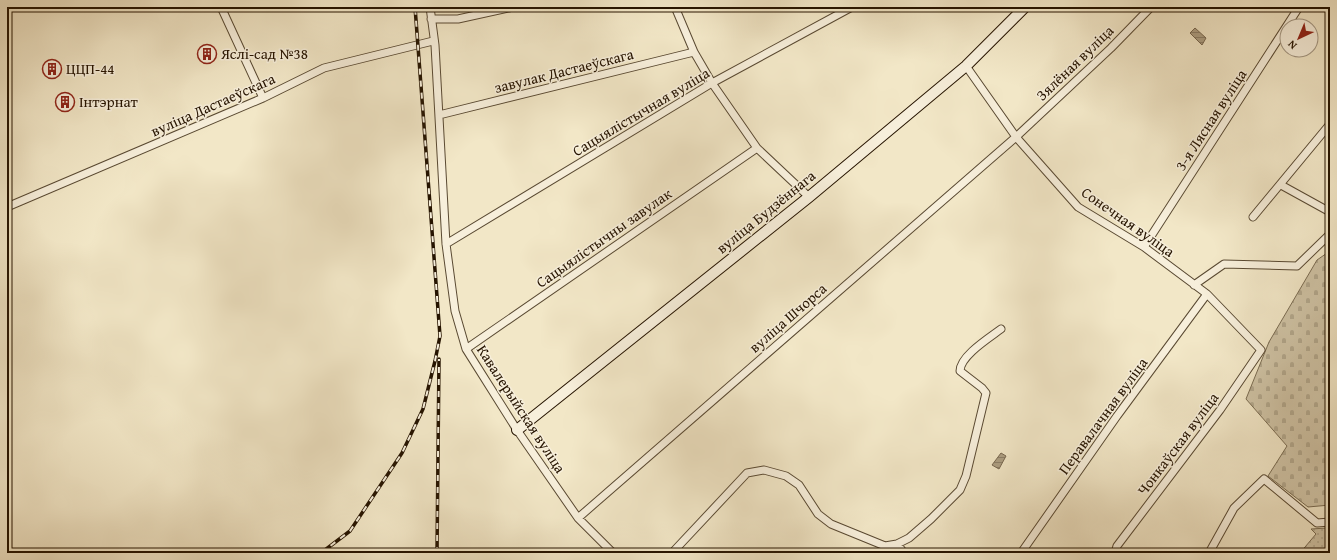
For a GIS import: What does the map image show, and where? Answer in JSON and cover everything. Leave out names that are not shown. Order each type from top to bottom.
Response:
[{"type":"street","points":[[221,7],[263,98]]},
{"type":"street","name":"Кавалерыйская вуліца","points":[[430,7],[439,116],[446,244],[455,311],[466,349],[517,430],[578,518],[613,553]]},
{"type":"street","points":[[431,19],[458,18],[513,7]]},
{"type":"street","points":[[675,7],[694,52],[712,83],[757,148],[808,198]]},
{"type":"street","name":"Сацыялістычная вуліца","points":[[446,244],[712,83],[852,7]]},
{"type":"street","name":"вуліца Будзённага","points":[[517,430],[808,198],[966,66],[1025,7]]},
{"type":"street","name":"Зялёная вуліца","points":[[1016,137],[1111,48],[1151,7]]},
{"type":"street","name":"3-я Лясная вуліца","points":[[1144,247],[1299,7]]},
{"type":"street","name":"вуліца Дастаеўскага","points":[[7,207],[263,98],[324,68],[434,43]]},
{"type":"street","name":"завулак Дастаеўскага","points":[[439,116],[694,52]]},
{"type":"street","name":"Сонечная вуліца","points":[[966,66],[1016,137],[1078,207],[1144,247],[1207,294],[1261,350]]},
{"type":"street","points":[[1253,217],[1330,124]]},
{"type":"street","name":"вуліца Шчорса","points":[[578,518],[1016,137]]},
{"type":"street","name":"Сацыялістычны завулак","points":[[466,349],[757,148]]},
{"type":"street","points":[[1281,185],[1330,212]]},
{"type":"street","points":[[1194,285],[1224,264],[1297,266],[1330,234]]},
{"type":"street","name":"Перавалачная вуліца","points":[[1021,553],[1117,416],[1207,294]]},
{"type":"street","points":[[672,553],[747,473],[764,470],[786,476],[799,485],[818,514],[830,524],[884,546],[898,544],[910,538],[960,490],[966,476],[986,393],[982,388],[960,371],[960,364],[967,356],[1001,329]]},
{"type":"street","name":"Чонкаўская вуліца","points":[[1115,553],[1117,546],[1220,410],[1261,350]]},
{"type":"street","points":[[1209,553],[1234,508],[1264,479],[1317,523],[1330,522]]},
{"type":"street","points":[[898,544],[904,553]]},
{"type":"green space","points":[[1330,251],[1330,505],[1308,507],[1268,476],[1287,446],[1246,399],[1269,342],[1317,260]]},
{"type":"green space","points":[[1311,529],[1330,529],[1329,553],[1300,553],[1316,534]]},
{"type":"shaded area","points":[[1195,28],[1206,38],[1202,45],[1190,33]]},
{"type":"shaded area","points":[[1001,453],[1006,456],[999,469],[992,465]]},
{"type":"railway","points":[[321,553],[350,531],[402,453],[423,409],[440,336],[415,7]]},
{"type":"railway","points":[[437,553],[439,359]]},
{"type":"place","name":"Яслі-сад №38","points":[[207,54]]},
{"type":"place","name":"ЦЦП-44","points":[[52,69]]},
{"type":"place","name":"Інтэрнат","points":[[65,102]]}]
